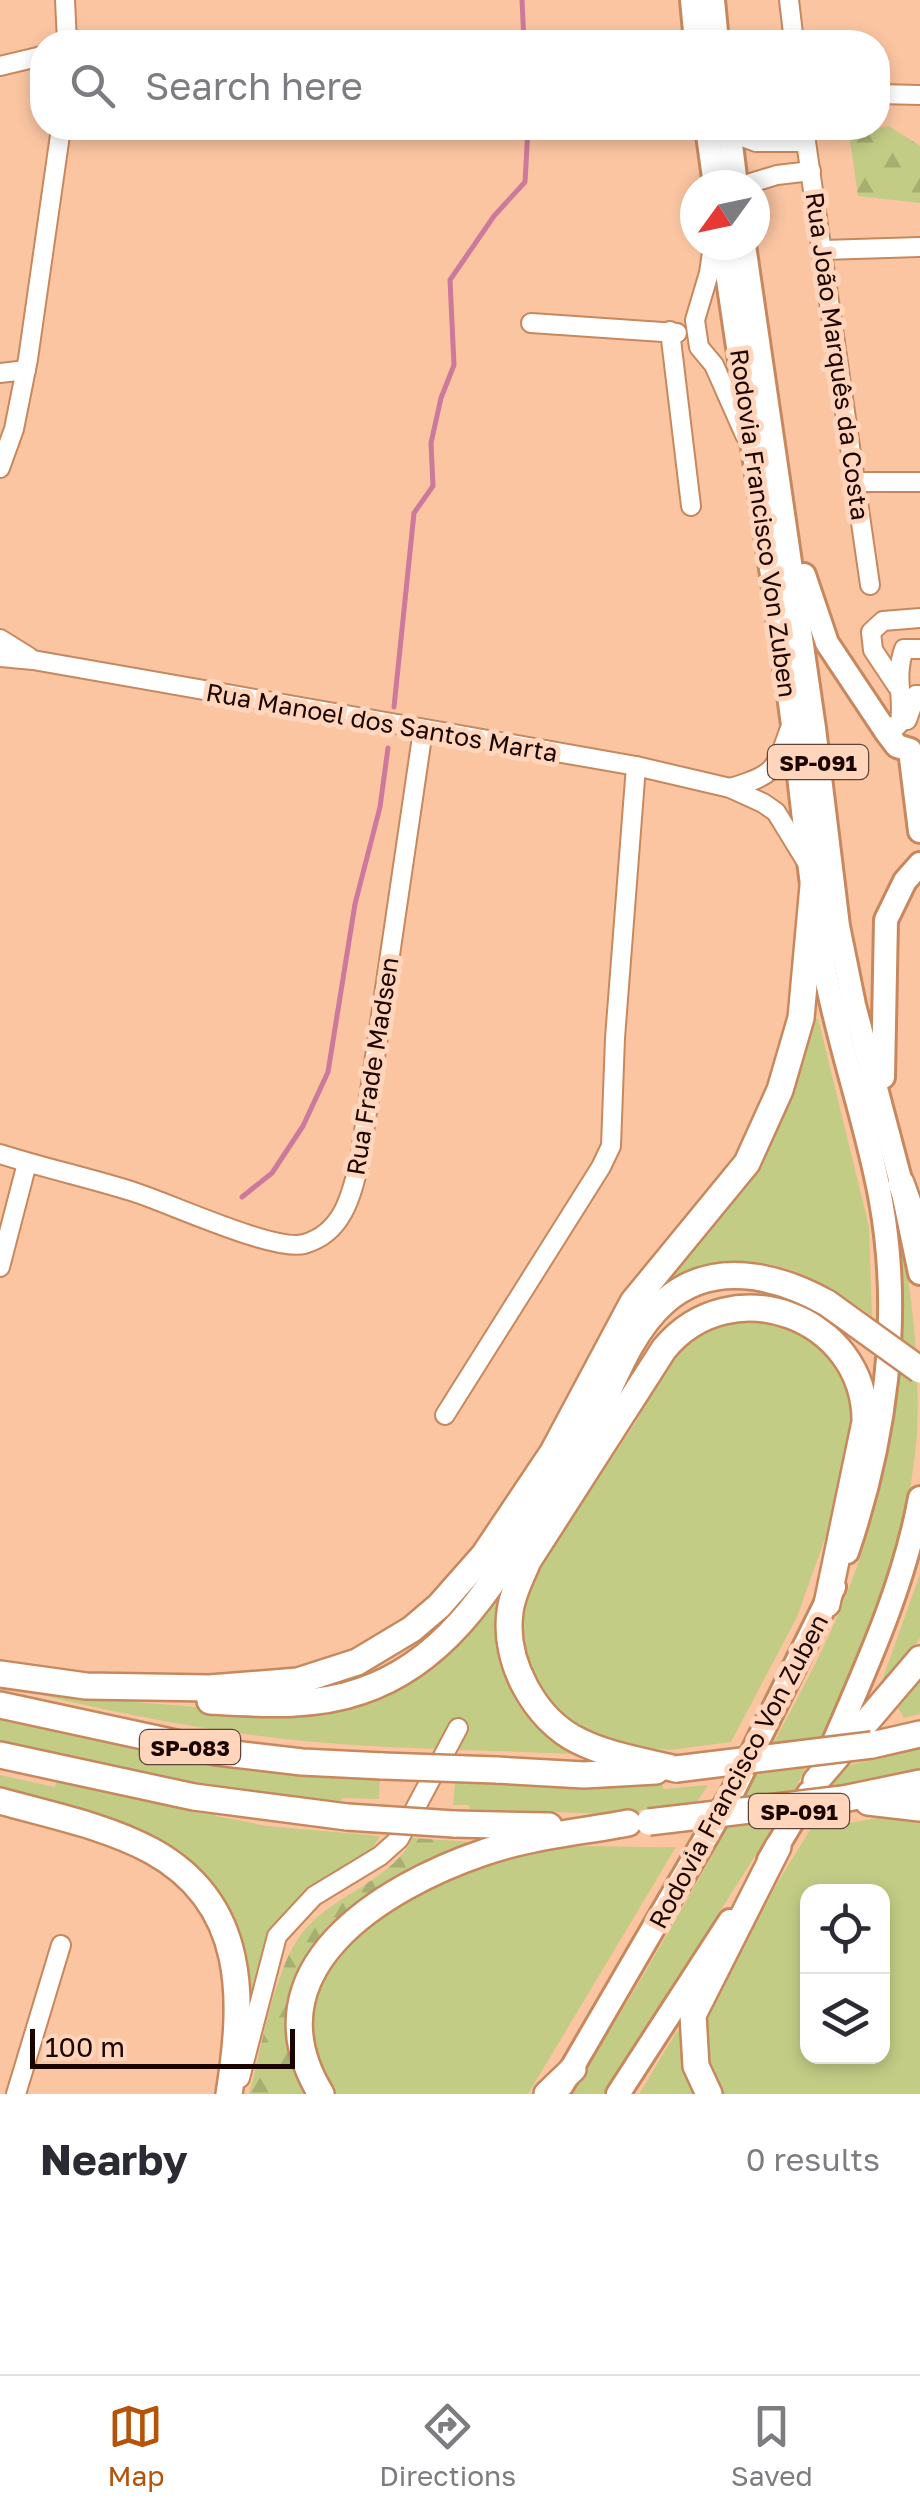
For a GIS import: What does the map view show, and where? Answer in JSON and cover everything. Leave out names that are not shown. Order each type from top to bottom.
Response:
[{"type":"highway","points":[[86,1686],[210,1688],[298,1681],[357,1662],[385,1647],[412,1629],[463,1581],[553,1452],[633,1302],[729,1188],[762,1135],[801,1018],[812,878]]},
{"type":"highway","points":[[901,1183],[920,1236]]},
{"type":"highway","points":[[0,1674],[168,1698],[292,1704],[362,1691],[391,1677],[446,1640],[474,1610],[586,1435],[646,1319],[667,1299],[714,1277],[746,1274],[797,1286],[920,1370]]},
{"type":"highway","points":[[676,1769],[592,1747],[575,1740],[556,1724],[526,1688],[514,1653],[509,1615],[528,1561],[645,1378],[674,1337],[700,1319],[746,1307],[783,1313],[816,1328],[832,1342],[858,1379],[865,1400],[864,1422],[827,1604]]},
{"type":"highway","points":[[816,1781],[920,1659]]},
{"type":"highway","name":"SP-083","points":[[0,1705],[218,1752],[302,1762],[600,1775],[872,1745],[920,1734]]},
{"type":"highway","name":"SP-083","points":[[0,1755],[194,1797],[348,1818],[454,1824],[638,1823],[843,1799],[920,1784]]},
{"type":"highway","points":[[843,1799],[920,1808]]},
{"type":"highway","points":[[0,1800],[128,1840],[179,1869],[200,1890],[219,1916],[235,1966],[238,2041],[232,2094]]},
{"type":"highway","points":[[321,2094],[301,2042],[300,2015],[305,1986],[318,1958],[348,1925],[399,1892],[467,1858],[512,1844],[638,1823]]},
{"type":"highway","points":[[709,2094],[696,2066],[693,2015],[778,1848]]},
{"type":"highway","points":[[547,2094],[573,2069]]},
{"type":"main road","points":[[692,0],[695,30]]},
{"type":"main road","points":[[713,0],[716,30]]},
{"type":"main road","points":[[717,170],[720,140]]},
{"type":"main road","points":[[724,140],[732,170]]},
{"type":"main road","name":"Rodovia Francisco Von Zuben","points":[[727,260],[814,728],[838,926],[920,1273]]},
{"type":"main road","name":"Rodovia Francisco Von Zuben","points":[[556,2094],[733,1791],[827,1604],[861,1512],[880,1434],[890,1282],[881,1200],[824,968],[792,722],[745,260]]},
{"type":"main road","points":[[765,462],[827,643],[898,746],[910,750],[920,831]]},
{"type":"main road","points":[[884,1120],[881,1036],[886,920],[905,881],[920,864]]},
{"type":"main road","name":"SP-091","points":[[618,2094],[778,1848],[816,1781],[887,1618],[920,1498]]},
{"type":"street","points":[[65,0],[66,30]]},
{"type":"street","points":[[789,0],[793,30]]},
{"type":"street","points":[[0,66],[30,59]]},
{"type":"street","points":[[890,94],[920,95]]},
{"type":"street","points":[[0,468],[14,429],[26,370],[59,140]]},
{"type":"street","name":"Rua João Marquês da Costa","points":[[806,140],[870,585]]},
{"type":"street","points":[[770,177],[811,171]]},
{"type":"street","points":[[822,250],[920,247]]},
{"type":"street","points":[[711,260],[696,320],[699,347],[714,365],[765,462]]},
{"type":"street","points":[[531,323],[670,331],[684,336],[697,333]]},
{"type":"street","points":[[670,331],[691,506]]},
{"type":"street","points":[[0,373],[26,370]]},
{"type":"street","points":[[856,482],[920,482]]},
{"type":"street","points":[[888,732],[900,722],[901,696],[874,650],[871,632],[883,621],[920,618]]},
{"type":"street","name":"Rua Manoel dos Santos Marta","points":[[0,640],[33,660]]},
{"type":"street","points":[[897,686],[904,649],[920,648]]},
{"type":"street","name":"Rua Manoel dos Santos Marta","points":[[0,657],[636,766],[730,788],[776,812],[812,878]]},
{"type":"street","points":[[888,732],[903,731],[916,695],[920,695]]},
{"type":"street","points":[[730,788],[762,779],[772,770],[792,722]]},
{"type":"street","name":"Rua Frade Madsen","points":[[0,1154],[136,1192],[260,1238],[302,1245],[332,1228],[348,1208],[360,1159],[423,730]]},
{"type":"street","points":[[446,1415],[611,1146],[614,1038],[636,766]]},
{"type":"street","points":[[0,1267],[27,1162]]},
{"type":"street","points":[[232,2094],[261,2007],[277,1936],[314,1896],[380,1856],[399,1839],[458,1728]]},
{"type":"street","points":[[16,2094],[61,1945]]},
{"type":"green space","points":[[890,127],[920,146],[920,203],[858,196],[850,140],[890,140]]},
{"type":"green space","points":[[818,1018],[869,1227],[872,1316],[800,1273],[760,1263],[710,1267],[653,1296],[747,1182],[808,1023]]},
{"type":"green space","points":[[901,1237],[915,1334],[917,1434],[903,1526],[877,1614],[842,1699],[799,1780],[603,2094],[570,2094],[729,1825],[817,1660],[855,1573],[892,1431],[901,1334],[896,1239]]},
{"type":"green space","points":[[748,1316],[807,1333],[848,1377],[855,1411],[838,1502],[797,1617],[731,1742],[671,1750],[612,1745],[567,1722],[531,1677],[521,1625],[522,1604],[539,1566],[636,1422],[676,1348],[693,1334]]},
{"type":"green space","points":[[920,1574],[920,1638],[875,1700]]},
{"type":"green space","points":[[505,1584],[506,1657],[590,1755],[384,1747],[279,1738],[100,1708],[29,1692],[27,1686],[134,1702],[270,1713],[433,1663],[481,1619]]},
{"type":"green space","points":[[920,1674],[920,1714],[904,1718],[895,1703]]},
{"type":"green space","points":[[0,1717],[111,1743],[245,1766],[380,1778],[379,1799],[342,1798],[340,1803],[238,1793],[0,1744]]},
{"type":"green space","points":[[920,1748],[920,1776],[833,1792],[830,1770]]},
{"type":"green space","points":[[0,1775],[55,1787],[57,1779],[211,1810],[216,1816],[267,1826],[380,1836],[363,1857],[301,1897],[282,1917],[269,1946],[248,2029],[248,1990],[241,1939],[212,1887],[0,1792]]},
{"type":"green space","points":[[481,1780],[619,1787],[663,1785],[663,1789],[708,1785],[695,1805],[640,1810],[636,1815],[470,1809],[469,1805],[453,1805],[455,1782],[480,1784]]},
{"type":"green space","points":[[888,1816],[920,1820],[920,2094],[716,2094],[702,2053],[704,2001],[810,1830]]},
{"type":"green space","points":[[412,1838],[474,1842],[366,1903],[314,1946],[300,1969],[294,1995],[310,2094],[249,2094],[278,1982],[296,1942],[319,1916],[393,1863]]},
{"type":"green space","points":[[571,1847],[676,1847],[528,2094],[330,2094],[312,2060],[308,2017],[319,1979],[344,1945],[377,1916],[416,1891],[500,1858]]},
{"type":"green space","points":[[677,2031],[681,2031],[697,2094],[639,2094]]},
{"type":"waterway","points":[[522,0],[523,30]]},
{"type":"waterway","points":[[394,707],[414,513],[433,486],[431,443],[441,398],[454,365],[450,280],[494,216],[525,182],[527,140]]},
{"type":"waterway","points":[[242,1197],[272,1173],[303,1126],[328,1072],[355,904],[380,807],[388,748]]}]
